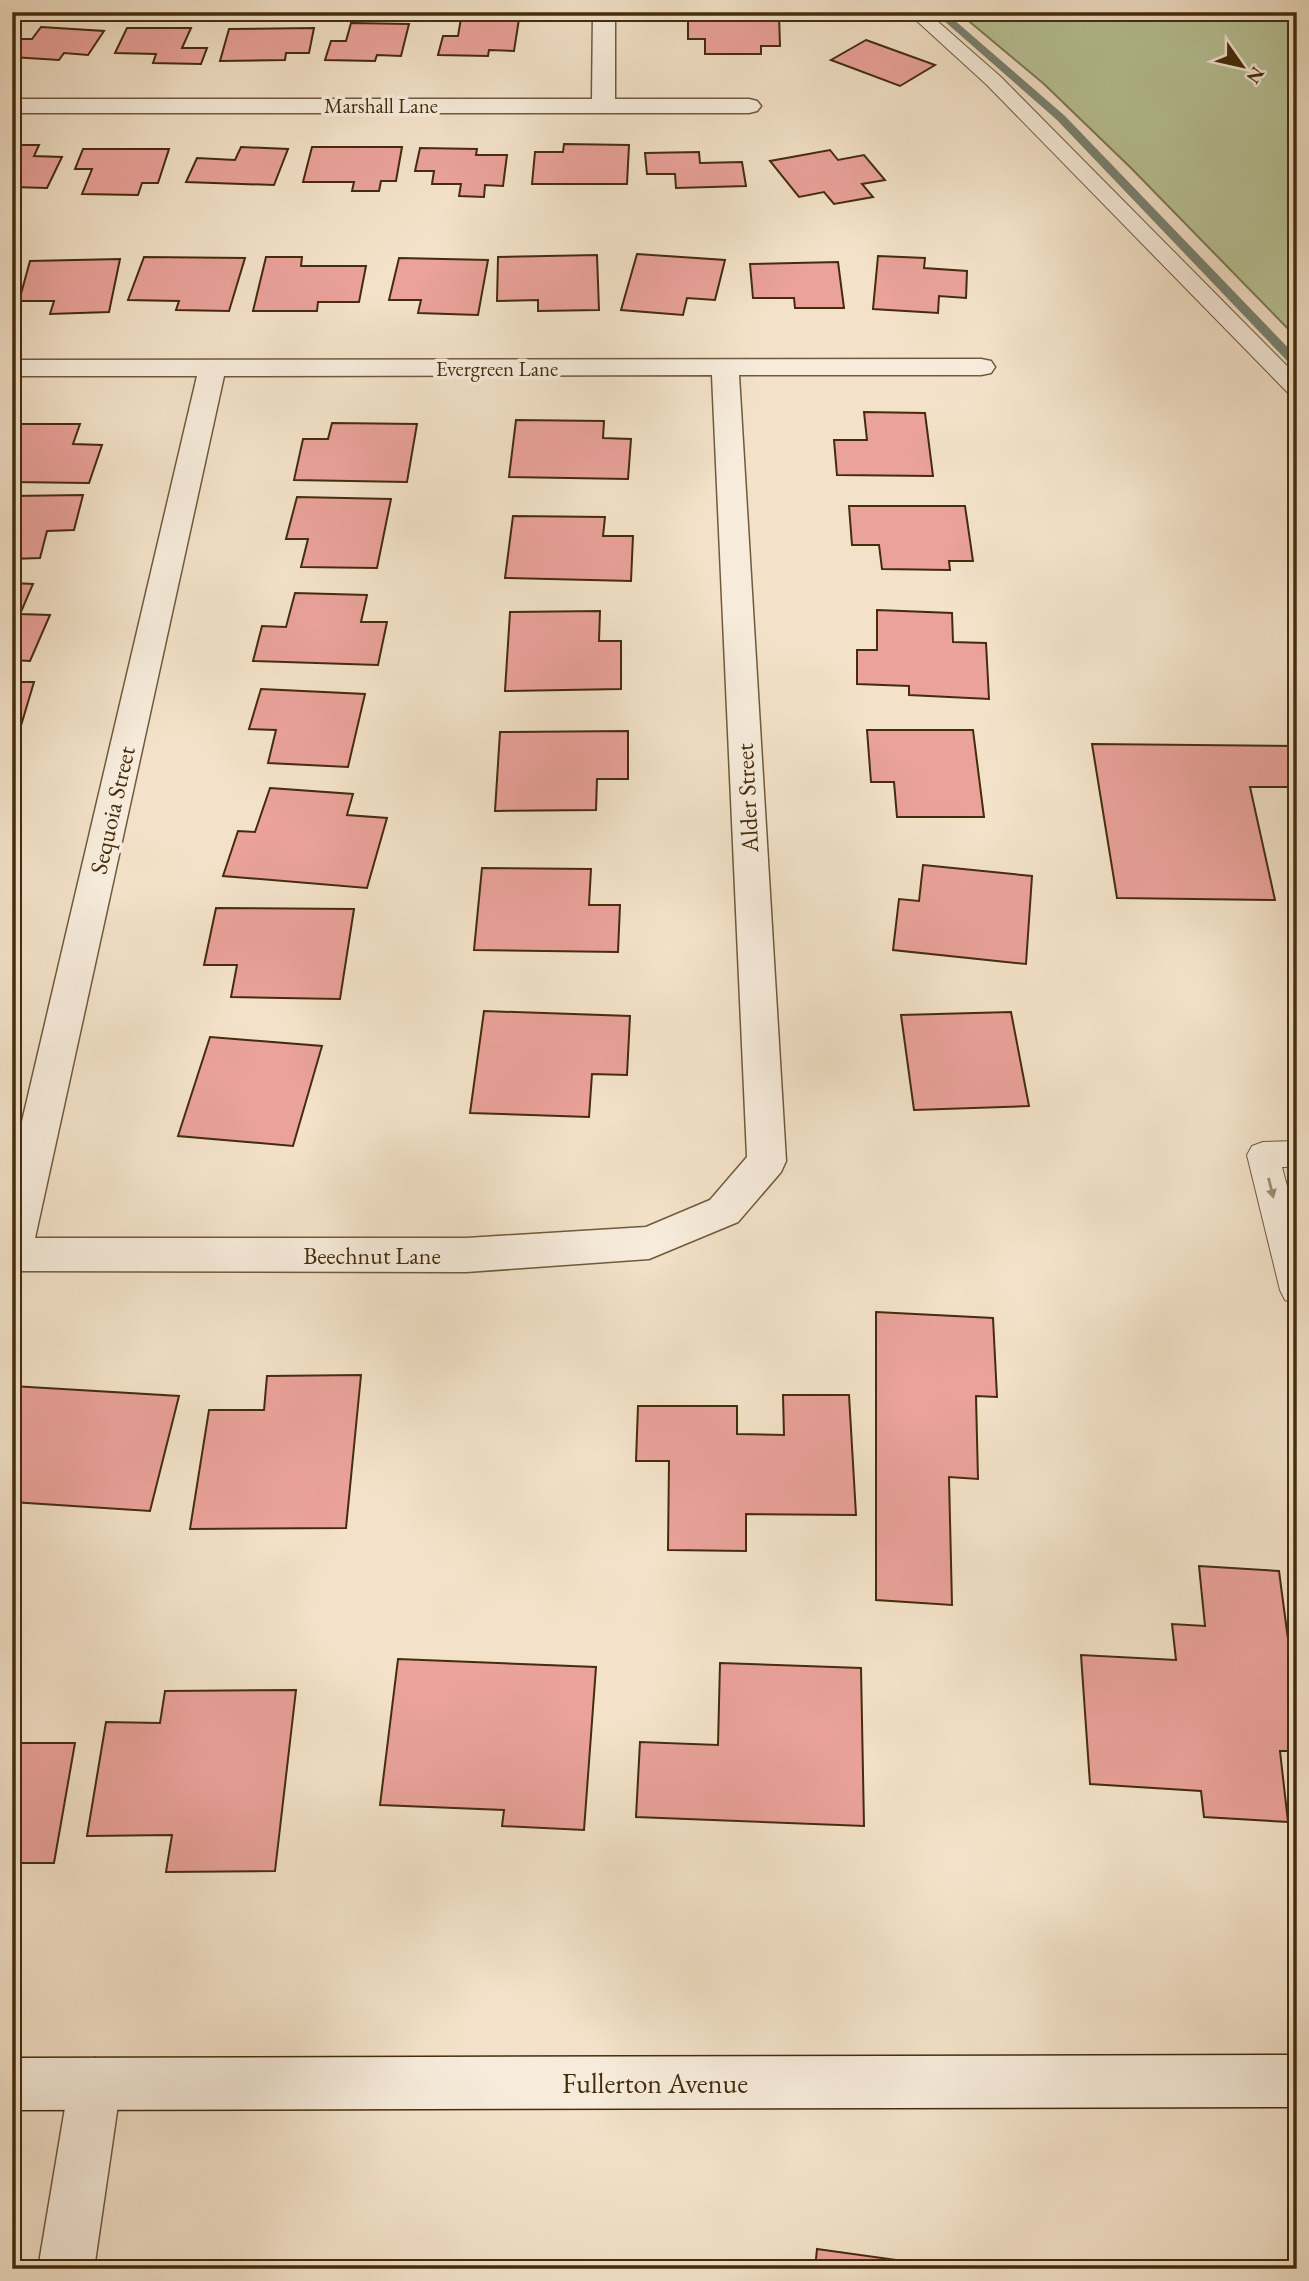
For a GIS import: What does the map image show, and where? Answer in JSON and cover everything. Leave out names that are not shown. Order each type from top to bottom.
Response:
[{"type":"street","points":[[603,104],[604,12]]},
{"type":"street","name":"Marshall Lane","points":[[12,106],[750,106]]},
{"type":"street","name":"Sequoia Street","points":[[12,1253],[212,368]]},
{"type":"street","name":"Evergreen Lane","points":[[12,369],[981,368]]},
{"type":"street","name":"Alder Street","points":[[724,1211],[767,1161],[725,369]]},
{"type":"street","name":"Beechnut Lane","points":[[12,1253],[466,1255],[649,1243],[724,1211]]},
{"type":"street","name":"Fullerton Avenue","points":[[12,2084],[1297,2081]]},
{"type":"street","points":[[66,2269],[94,2084]]},
{"type":"lane","points":[[916,12],[994,81],[1297,389]]},
{"type":"lane","points":[[1297,1154],[1263,1155],[1297,1290]]},
{"type":"green space","points":[[958,12],[1280,12],[1297,34],[1297,338],[1131,168],[1044,84]]},
{"type":"building","points":[[688,15],[779,15],[780,46],[761,46],[761,54],[705,54],[705,39],[688,39]]},
{"type":"building","points":[[461,18],[519,19],[514,51],[489,50],[488,56],[438,55],[443,36],[458,36]]},
{"type":"building","points":[[351,23],[409,24],[401,56],[377,55],[375,61],[325,60],[331,41],[346,41]]},
{"type":"building","points":[[41,27],[104,31],[88,55],[64,53],[59,60],[12,57],[12,49],[20,39],[32,39]]},
{"type":"building","points":[[127,28],[191,28],[182,48],[207,48],[201,64],[153,63],[156,54],[115,53]]},
{"type":"building","points":[[314,28],[309,53],[286,53],[285,60],[220,61],[229,29]]},
{"type":"building","points":[[866,40],[935,65],[900,86],[831,60]]},
{"type":"building","points":[[564,144],[629,145],[627,184],[532,184],[535,152],[563,152]]},
{"type":"building","points":[[12,145],[39,145],[34,156],[62,157],[47,188],[12,187]]},
{"type":"building","points":[[241,147],[288,149],[274,185],[186,182],[197,158],[235,160]]},
{"type":"building","points":[[312,147],[402,147],[396,181],[381,181],[379,191],[352,191],[354,182],[303,182]]},
{"type":"building","points":[[420,148],[477,149],[476,155],[507,155],[503,186],[485,185],[484,197],[459,196],[461,184],[432,184],[434,171],[415,171]]},
{"type":"building","points":[[83,149],[169,149],[158,183],[142,183],[138,195],[82,194],[92,169],[75,169]]},
{"type":"building","points":[[830,150],[838,160],[864,155],[885,180],[862,184],[873,197],[834,204],[824,192],[799,197],[770,161]]},
{"type":"building","points":[[699,152],[700,163],[742,162],[746,186],[676,188],[675,174],[647,174],[645,153]]},
{"type":"building","points":[[637,254],[725,260],[715,300],[687,298],[683,315],[621,310]]},
{"type":"building","points":[[597,255],[599,310],[538,311],[538,300],[497,301],[498,257]]},
{"type":"building","points":[[878,256],[925,258],[924,268],[967,271],[966,298],[939,296],[938,313],[873,309]]},
{"type":"building","points":[[144,257],[245,258],[229,311],[176,310],[179,301],[128,300]]},
{"type":"building","points":[[266,257],[302,257],[301,266],[366,266],[359,302],[318,302],[317,311],[253,311]]},
{"type":"building","points":[[399,258],[488,260],[478,315],[418,313],[421,300],[389,300]]},
{"type":"building","points":[[120,259],[109,312],[50,314],[54,301],[19,301],[30,261]]},
{"type":"building","points":[[838,262],[844,308],[795,308],[794,298],[753,298],[750,264]]},
{"type":"building","points":[[864,412],[925,413],[933,476],[837,475],[834,440],[867,440]]},
{"type":"building","points":[[516,420],[604,421],[603,438],[631,439],[628,479],[509,477]]},
{"type":"building","points":[[332,423],[417,424],[407,482],[294,480],[303,439],[328,439]]},
{"type":"building","points":[[12,424],[80,424],[73,444],[102,445],[89,483],[12,482]]},
{"type":"building","points":[[83,495],[74,530],[47,531],[40,558],[12,559],[12,496]]},
{"type":"building","points":[[297,497],[391,499],[377,568],[301,567],[308,539],[286,539]]},
{"type":"building","points":[[849,506],[965,506],[973,561],[949,561],[950,570],[882,569],[879,545],[852,545]]},
{"type":"building","points":[[513,516],[605,517],[603,536],[633,536],[631,581],[505,578]]},
{"type":"building","points":[[12,583],[33,584],[20,614],[50,615],[30,661],[12,660]]},
{"type":"building","points":[[295,593],[367,595],[361,622],[387,622],[378,665],[253,661],[262,626],[286,627]]},
{"type":"building","points":[[877,610],[952,613],[953,642],[986,643],[989,699],[909,695],[909,686],[857,684],[857,650],[877,650]]},
{"type":"building","points":[[600,611],[599,641],[621,641],[621,689],[505,691],[510,612]]},
{"type":"building","points":[[12,682],[34,682],[20,729],[12,729]]},
{"type":"building","points":[[261,689],[365,694],[348,767],[268,763],[276,730],[249,729]]},
{"type":"building","points":[[867,730],[973,730],[984,817],[897,817],[894,782],[871,782]]},
{"type":"building","points":[[628,731],[628,779],[597,779],[596,810],[495,811],[500,732]]},
{"type":"building","points":[[1092,744],[1297,746],[1297,787],[1250,787],[1275,900],[1117,898]]},
{"type":"building","points":[[270,788],[353,794],[347,815],[387,818],[367,888],[223,876],[238,831],[255,832]]},
{"type":"building","points":[[923,865],[1032,876],[1026,964],[893,950],[899,899],[919,901]]},
{"type":"building","points":[[482,868],[591,869],[589,905],[620,905],[618,952],[474,950]]},
{"type":"building","points":[[216,908],[354,909],[340,999],[231,997],[237,965],[204,965]]},
{"type":"building","points":[[484,1011],[630,1016],[627,1075],[592,1074],[589,1117],[470,1113]]},
{"type":"building","points":[[1011,1012],[1029,1106],[914,1110],[901,1015]]},
{"type":"building","points":[[210,1037],[322,1046],[293,1146],[178,1136]]},
{"type":"building","points":[[876,1312],[993,1318],[997,1397],[976,1396],[978,1479],[949,1477],[952,1605],[876,1600]]},
{"type":"building","points":[[361,1375],[346,1528],[190,1529],[209,1410],[264,1410],[267,1376]]},
{"type":"building","points":[[12,1386],[179,1396],[150,1511],[12,1502]]},
{"type":"building","points":[[783,1395],[849,1395],[856,1515],[746,1514],[746,1551],[668,1550],[669,1461],[636,1461],[638,1406],[737,1406],[737,1434],[784,1435]]},
{"type":"building","points":[[1199,1566],[1279,1571],[1297,1707],[1297,1751],[1280,1751],[1288,1822],[1204,1817],[1201,1791],[1090,1784],[1081,1655],[1176,1660],[1172,1624],[1205,1626]]},
{"type":"building","points":[[398,1659],[596,1667],[584,1830],[502,1826],[504,1810],[380,1805]]},
{"type":"building","points":[[720,1663],[861,1668],[864,1826],[636,1817],[640,1742],[718,1745]]},
{"type":"building","points":[[296,1690],[275,1871],[166,1872],[172,1835],[87,1836],[106,1722],[160,1723],[165,1691]]},
{"type":"building","points":[[12,1743],[75,1743],[54,1863],[12,1863]]},
{"type":"building","points":[[817,2249],[940,2266],[940,2269],[815,2269]]},
{"type":"waterway","points":[[939,12],[1061,118],[1297,364]]}]
